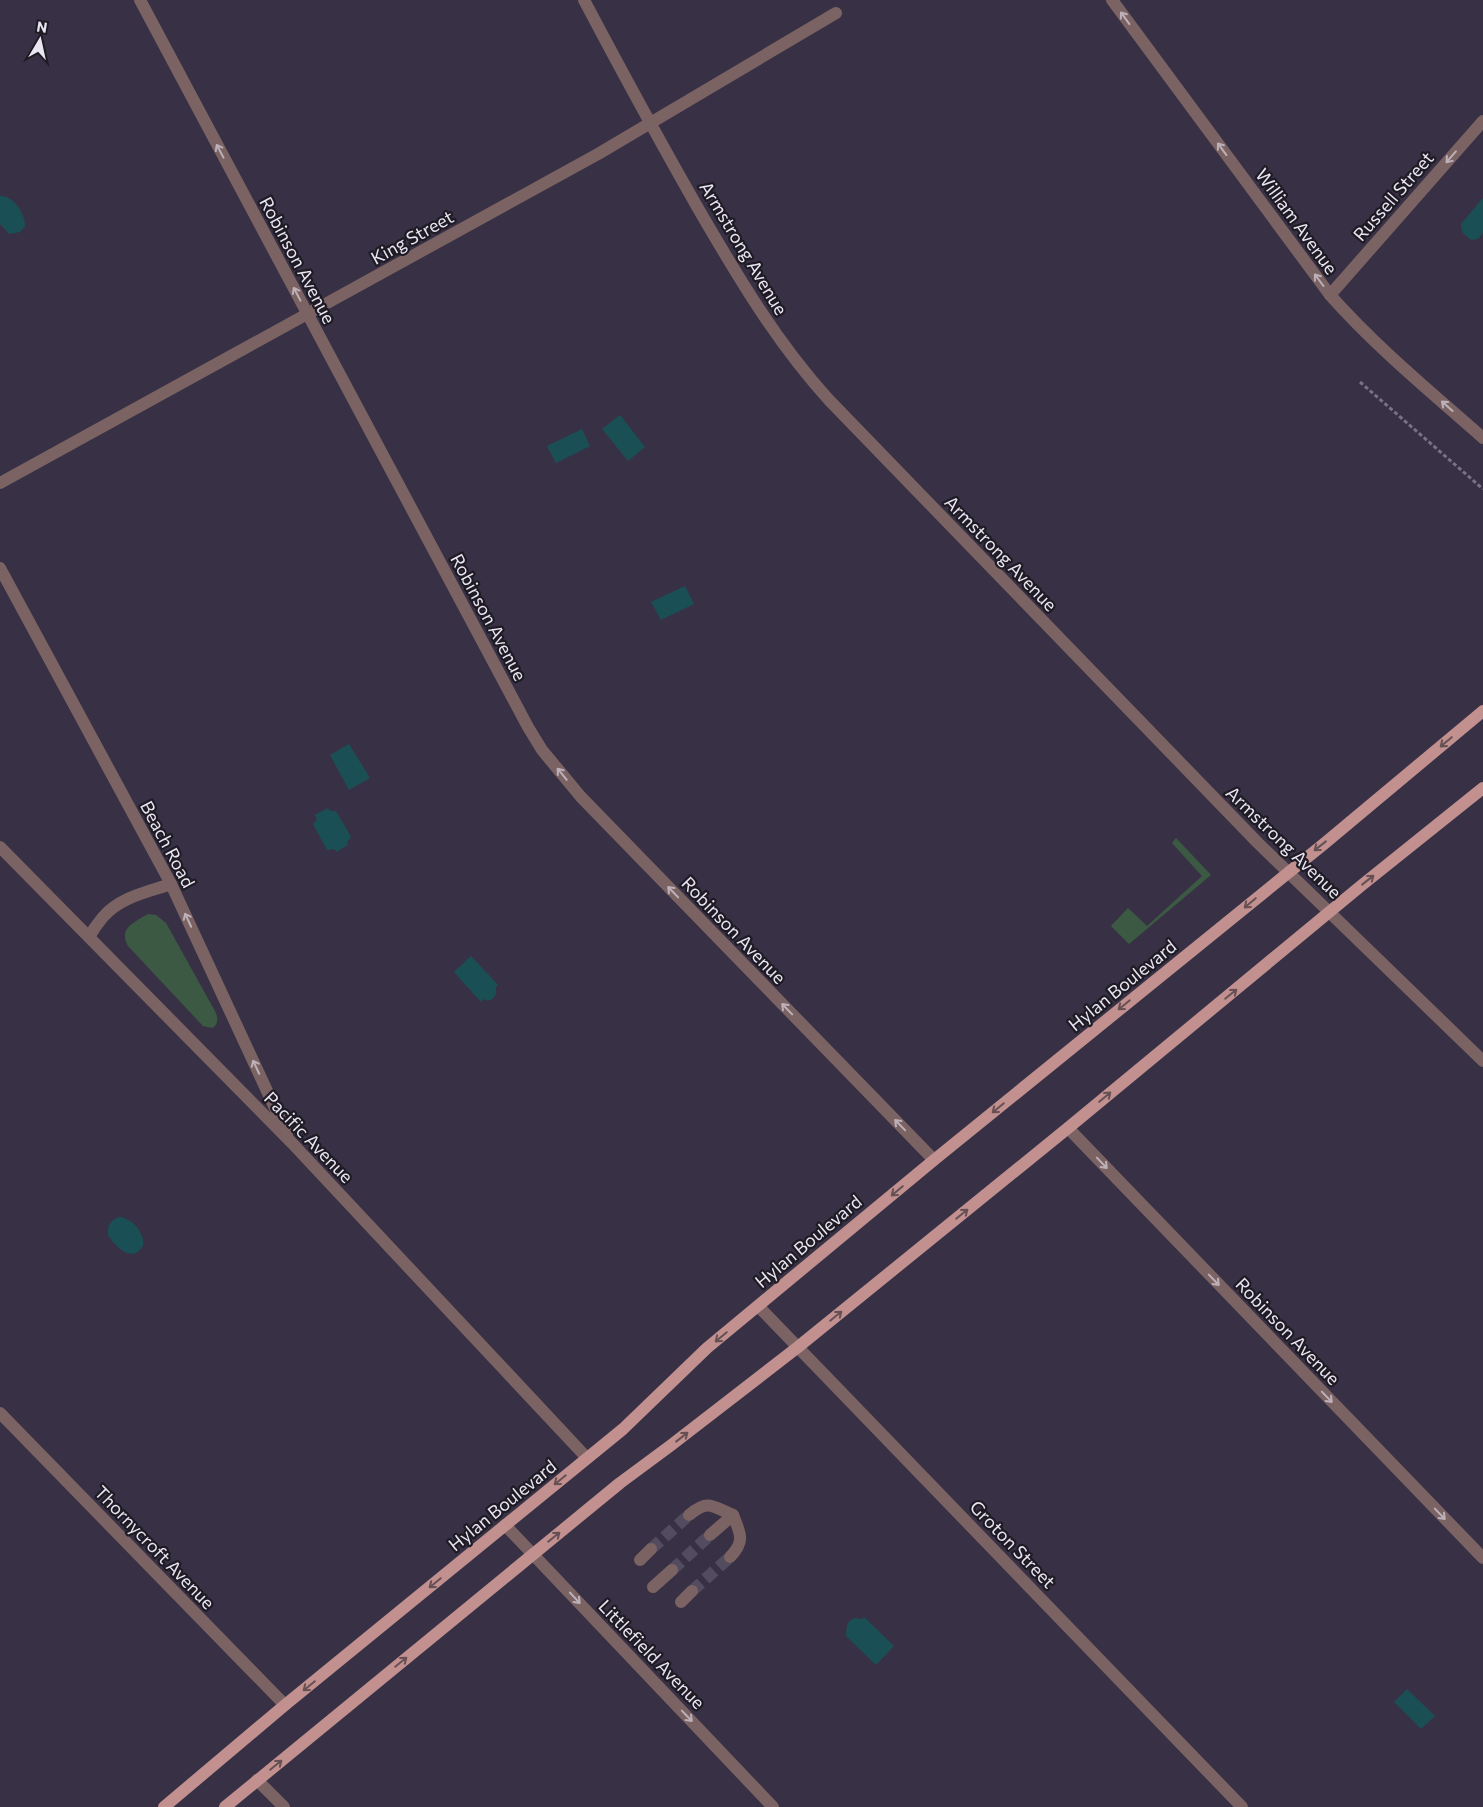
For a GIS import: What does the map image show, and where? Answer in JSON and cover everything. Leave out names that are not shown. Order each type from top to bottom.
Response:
[{"type":"main road","name":"Hylan Boulevard","points":[[164,1807],[285,1705],[623,1429],[707,1348],[1483,711]]},
{"type":"main road","points":[[225,1807],[532,1554],[620,1483],[798,1347],[1483,788]]},
{"type":"street","name":"Robinson Avenue","points":[[140,0],[518,709],[542,750],[580,797],[934,1160]]},
{"type":"street","name":"Armstrong Avenue","points":[[584,0],[650,125],[734,270],[760,311],[804,372],[1181,764],[1288,872],[1483,1061]]},
{"type":"street","name":"William Avenue","points":[[1112,0],[1330,295],[1371,338],[1483,438]]},
{"type":"street","name":"King Street","points":[[0,483],[650,125],[836,13]]},
{"type":"street","name":"Russell Street","points":[[1330,295],[1483,121]]},
{"type":"street","name":"Beach Road","points":[[0,568],[171,884],[292,1143]]},
{"type":"street","name":"Pacific Avenue","points":[[0,847],[292,1143],[587,1458]]},
{"type":"street","points":[[89,937],[103,916],[116,905],[171,884]]},
{"type":"street","name":"Robinson Avenue","points":[[1068,1128],[1483,1558]]},
{"type":"street","name":"Groton Street","points":[[758,1306],[1242,1807]]},
{"type":"street","name":"Thornycroft Avenue","points":[[0,1413],[285,1705]]},
{"type":"street","points":[[689,1515],[704,1504],[733,1515],[740,1534],[740,1541],[738,1549],[730,1556]]},
{"type":"street","points":[[710,1536],[733,1515]]},
{"type":"street","name":"Littlefield Avenue","points":[[505,1525],[773,1807]]},
{"type":"street","points":[[640,1560],[651,1549]]},
{"type":"street","points":[[653,1587],[672,1570]]},
{"type":"street","points":[[680,1602],[692,1591]]},
{"type":"street","points":[[257,1780],[284,1807]]},
{"type":"path","points":[[1360,382],[1483,488]]},
{"type":"shaded area","points":[[0,196],[9,198],[21,211],[25,226],[20,232],[9,234],[0,224]]},
{"type":"shaded area","points":[[1483,198],[1483,233],[1478,239],[1471,240],[1462,232],[1461,224]]},
{"type":"shaded area","points":[[620,415],[645,447],[628,461],[602,429]]},
{"type":"shaded area","points":[[582,429],[590,446],[556,463],[547,446]]},
{"type":"shaded area","points":[[685,586],[694,604],[661,620],[651,602]]},
{"type":"shaded area","points":[[349,744],[370,778],[349,790],[330,755]]},
{"type":"shaded area","points":[[328,808],[330,811],[336,811],[351,837],[347,842],[348,845],[336,852],[334,849],[327,850],[313,824],[317,819],[315,815]]},
{"type":"shaded area","points":[[1176,838],[1211,875],[1129,944],[1111,926],[1128,908],[1147,926],[1202,876],[1172,843]]},
{"type":"shaded area","points":[[148,914],[156,915],[166,923],[216,1013],[217,1022],[212,1028],[203,1026],[128,946],[125,935],[129,926]]},
{"type":"shaded area","points":[[471,956],[498,985],[496,987],[496,994],[491,1000],[483,999],[481,1002],[454,972]]},
{"type":"shaded area","points":[[119,1217],[129,1220],[140,1231],[143,1246],[134,1254],[124,1252],[108,1235],[110,1224]]},
{"type":"shaded area","points":[[864,1617],[894,1646],[876,1665],[846,1636],[847,1625],[850,1621],[855,1618],[862,1619]]},
{"type":"shaded area","points":[[1407,1689],[1435,1716],[1421,1729],[1394,1702]]},
{"type":"tunnel","points":[[651,1549],[689,1515]]},
{"type":"tunnel","points":[[672,1570],[710,1535]]},
{"type":"tunnel","points":[[692,1591],[730,1557]]}]
